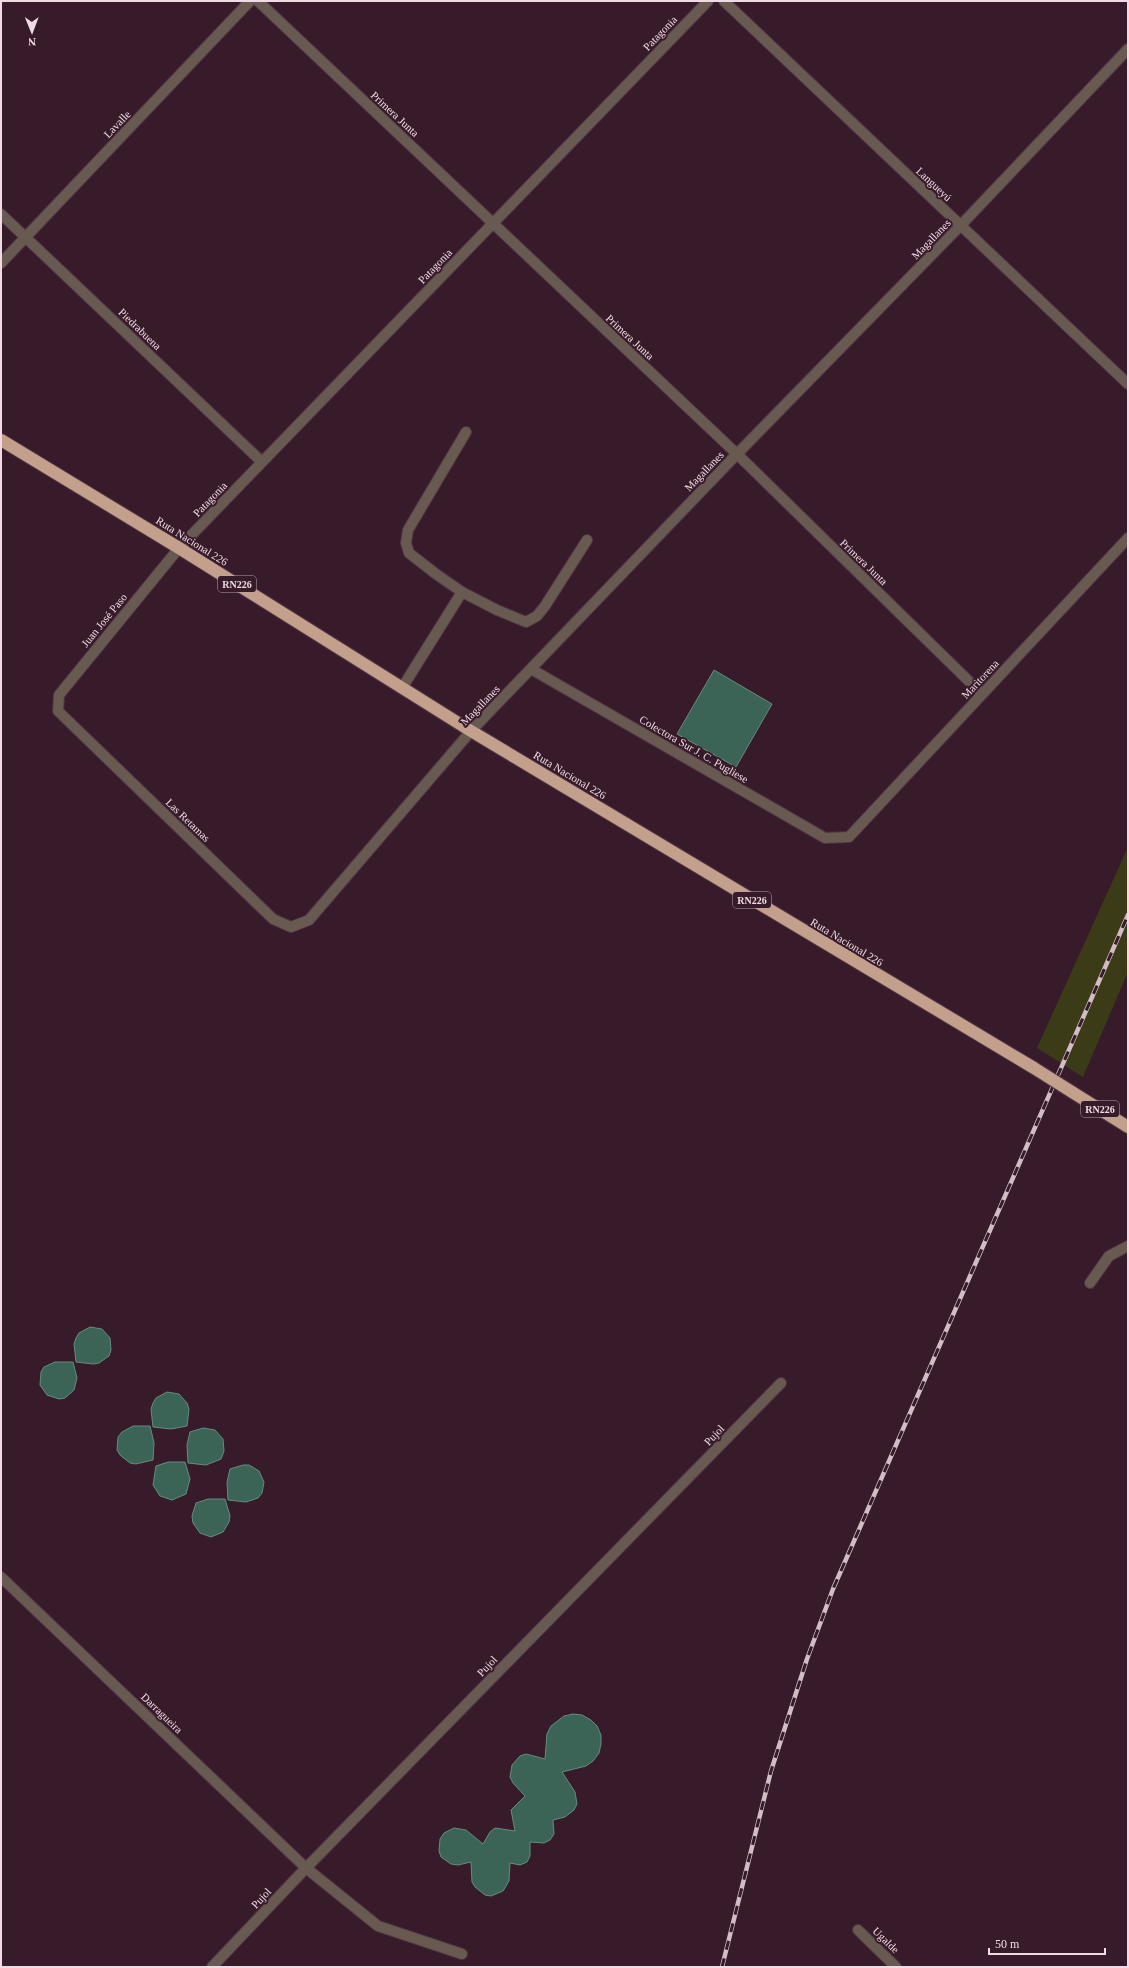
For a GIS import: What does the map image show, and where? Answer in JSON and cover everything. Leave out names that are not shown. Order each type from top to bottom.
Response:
[{"type":"highway","name":"Ruta Nacional 226","points":[[1,440],[179,548],[471,731],[1034,1068],[1128,1127]]},
{"type":"street","name":"Lavalle","points":[[1,263],[250,1]]},
{"type":"street","name":"Primera Junta","points":[[258,1],[737,454],[982,694]]},
{"type":"street","name":"Patagonia","points":[[179,548],[708,1]]},
{"type":"street","name":"Langueyú","points":[[724,1],[1128,384]]},
{"type":"street","name":"Magallanes","points":[[309,920],[471,731],[737,454],[961,225],[1128,49]]},
{"type":"street","name":"Piedrabuena","points":[[1,214],[262,462]]},
{"type":"street","points":[[466,432],[408,530],[406,543],[410,553],[462,592],[497,610],[526,622],[537,616],[545,606],[588,540]]},
{"type":"street","name":"Maritorena","points":[[849,836],[1128,538]]},
{"type":"street","name":"Juan José Paso","points":[[58,711],[59,695],[179,548]]},
{"type":"street","points":[[402,688],[462,592]]},
{"type":"street","name":"Colectora Sur J. C. Pugliese","points":[[531,669],[825,838],[849,836]]},
{"type":"street","name":"Las Retamas","points":[[58,711],[273,919],[291,927],[309,920]]},
{"type":"street","points":[[1090,1282],[1109,1256],[1128,1246]]},
{"type":"street","name":"Pujol","points":[[212,1967],[306,1868],[781,1383]]},
{"type":"street","name":"Darragueira","points":[[1,1577],[306,1868],[378,1926],[462,1954]]},
{"type":"street","name":"Ugalde","points":[[858,1930],[896,1967]]},
{"type":"shaded area","points":[[1128,847],[1128,972],[1083,1077],[1037,1048]]},
{"type":"building","points":[[714,670],[772,704],[736,767],[677,734]]},
{"type":"building","points":[[90,1327],[102,1329],[110,1338],[111,1350],[109,1356],[99,1363],[93,1364],[76,1362],[74,1344],[76,1338],[79,1333]]},
{"type":"building","points":[[55,1362],[73,1362],[77,1378],[74,1390],[65,1398],[59,1399],[47,1395],[40,1385],[41,1372],[44,1367]]},
{"type":"building","points":[[167,1392],[179,1394],[187,1403],[189,1409],[187,1426],[171,1429],[153,1427],[151,1409],[153,1403],[156,1398]]},
{"type":"building","points":[[133,1426],[150,1426],[154,1443],[153,1460],[136,1464],[130,1463],[120,1455],[117,1450],[118,1437],[122,1432]]},
{"type":"building","points":[[203,1428],[215,1430],[223,1439],[224,1451],[221,1459],[206,1465],[188,1463],[187,1445],[190,1432]]},
{"type":"building","points":[[168,1462],[185,1462],[190,1479],[186,1494],[172,1500],[160,1496],[153,1485],[156,1466]]},
{"type":"building","points":[[243,1465],[249,1465],[259,1471],[264,1482],[262,1493],[258,1498],[246,1502],[228,1500],[227,1482],[230,1469]]},
{"type":"building","points":[[208,1499],[225,1499],[230,1516],[229,1522],[223,1532],[211,1537],[200,1533],[193,1523],[192,1516],[196,1503]]},
{"type":"building","points":[[573,1714],[582,1715],[591,1720],[597,1726],[601,1735],[599,1753],[593,1761],[586,1766],[562,1772],[575,1792],[577,1804],[574,1810],[565,1817],[553,1820],[554,1834],[550,1840],[544,1843],[530,1842],[530,1856],[527,1862],[520,1865],[510,1863],[509,1881],[503,1891],[491,1896],[485,1895],[475,1887],[472,1882],[471,1862],[458,1865],[451,1864],[441,1857],[439,1851],[440,1839],[444,1833],[454,1828],[466,1830],[483,1844],[490,1832],[495,1828],[515,1831],[511,1810],[525,1796],[513,1783],[510,1777],[512,1765],[520,1756],[526,1754],[545,1759],[547,1734],[551,1726],[564,1716]]},
{"type":"railway","points":[[722,1967],[771,1771],[807,1659],[833,1589],[1128,915]]}]
